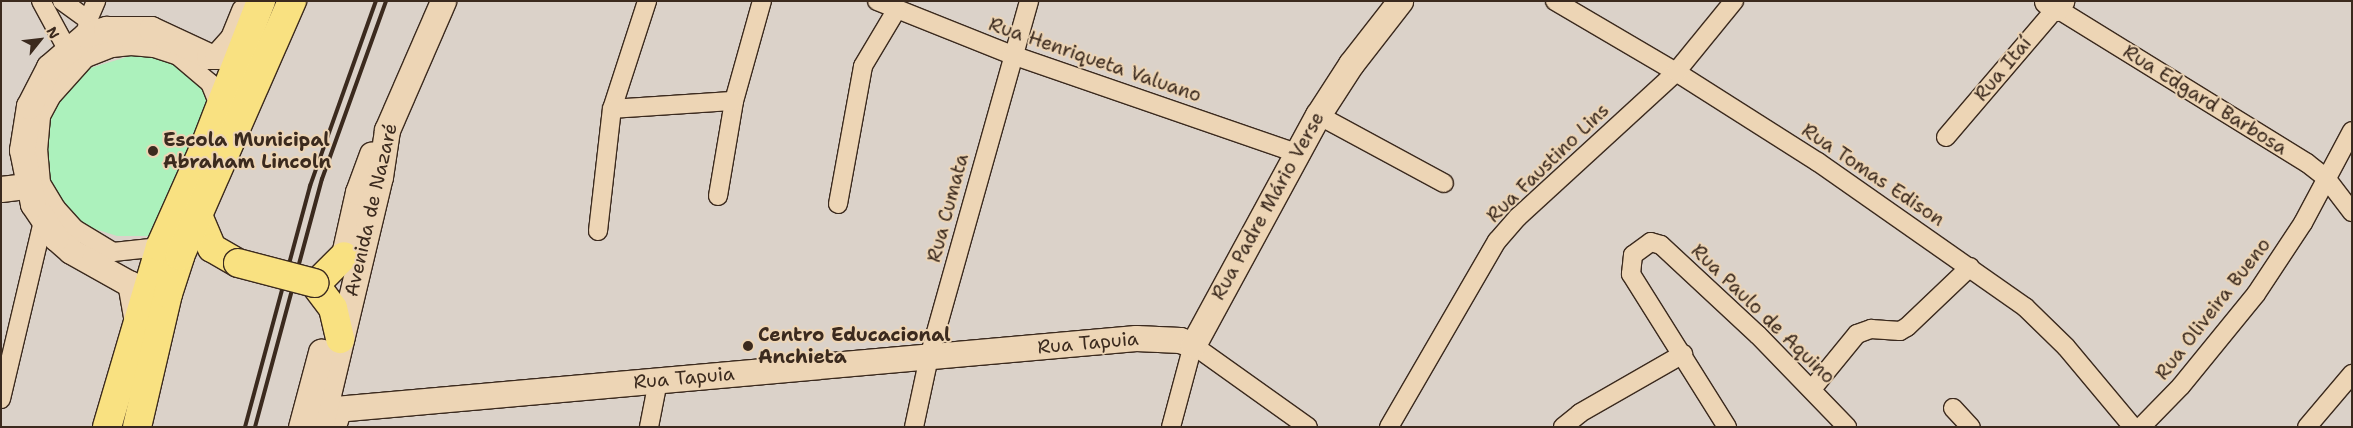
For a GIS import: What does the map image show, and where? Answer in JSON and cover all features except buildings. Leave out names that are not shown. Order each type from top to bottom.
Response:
[{"type":"main road","points":[[107,427],[136,322],[160,247],[204,148],[261,1]]},
{"type":"main road","points":[[136,427],[168,294],[196,213],[292,1]]},
{"type":"main road","points":[[196,213],[212,248],[238,262],[315,283],[333,308],[340,340]]},
{"type":"main road","points":[[315,283],[344,256]]},
{"type":"street","points":[[41,1],[81,46],[154,48],[178,56],[195,68],[210,83],[219,106]]},
{"type":"street","points":[[62,1],[81,46]]},
{"type":"street","points":[[81,46],[96,1]]},
{"type":"street","points":[[1,399],[43,221],[34,184],[22,150],[29,106],[48,67],[106,29],[151,29],[209,56],[221,54],[233,38],[248,1]]},
{"type":"street","name":"Avenida de Nazaré","points":[[301,427],[333,308],[358,192],[374,149],[387,130],[443,1]]},
{"type":"street","points":[[598,231],[612,109],[647,1]]},
{"type":"street","points":[[718,196],[734,101],[762,1]]},
{"type":"street","name":"Rua Henriqueta Valuano","points":[[877,1],[1012,55],[1299,154]]},
{"type":"street","name":"Rua Cumata","points":[[914,427],[929,356],[1012,55],[1029,1]]},
{"type":"street","name":"Rua Padre Mário Verse","points":[[1171,427],[1193,345],[1299,154],[1318,115],[1351,64],[1400,1]]},
{"type":"street","name":"Rua Tomas Edison","points":[[1556,1],[1676,72],[1818,162],[1970,267],[2047,326],[2133,427]]},
{"type":"street","name":"Rua Faustino Lins","points":[[1389,427],[1497,241],[1518,217],[1676,72],[1734,1]]},
{"type":"street","name":"Rua Itaí","points":[[1946,137],[2054,3]]},
{"type":"street","name":"Rua Edgard Barbosa","points":[[2054,3],[2307,163],[2326,178],[2352,212]]},
{"type":"street","points":[[838,204],[863,66],[897,9]]},
{"type":"street","points":[[612,109],[734,101]]},
{"type":"street","points":[[1318,115],[1444,183]]},
{"type":"street","name":"Avenida de Nazaré","points":[[331,418],[340,340],[380,177],[387,130]]},
{"type":"street","name":"Rua Oliveira Bueno","points":[[2142,427],[2181,386],[2256,294],[2303,223],[2352,131]]},
{"type":"street","points":[[1,190],[34,184]]},
{"type":"street","points":[[34,184],[75,229],[113,252],[130,284],[136,322]]},
{"type":"street","points":[[43,221],[71,251],[130,284]]},
{"type":"street","name":"Rua Paulo de Aquino","points":[[1682,354],[1630,274],[1632,255],[1646,245],[1656,242],[1812,389],[1847,427]]},
{"type":"street","points":[[113,252],[160,247]]},
{"type":"street","points":[[1812,389],[1857,334],[1871,329],[1900,331],[1907,327],[1970,267]]},
{"type":"street","name":"Rua Tapuia","points":[[331,418],[658,381],[1136,338],[1180,340],[1193,345]]},
{"type":"street","points":[[1193,345],[1308,427]]},
{"type":"street","points":[[1563,427],[1580,413],[1682,354],[1727,427]]},
{"type":"street","points":[[2307,427],[2352,374]]},
{"type":"street","points":[[649,427],[658,381]]},
{"type":"street","points":[[1953,408],[1971,427]]},
{"type":"green space","points":[[140,53],[177,65],[204,89],[209,104],[153,236],[117,236],[86,226],[65,210],[47,177],[49,121],[58,100],[87,69]]},
{"type":"railway","points":[[245,427],[310,186],[376,1]]},
{"type":"railway","points":[[255,427],[322,179],[386,1]]},
{"type":"place","name":"Escola Municipal Abraham Lincoln","points":[[153,151]]},
{"type":"place","name":"Centro Educacional Anchieta","points":[[748,346]]}]
